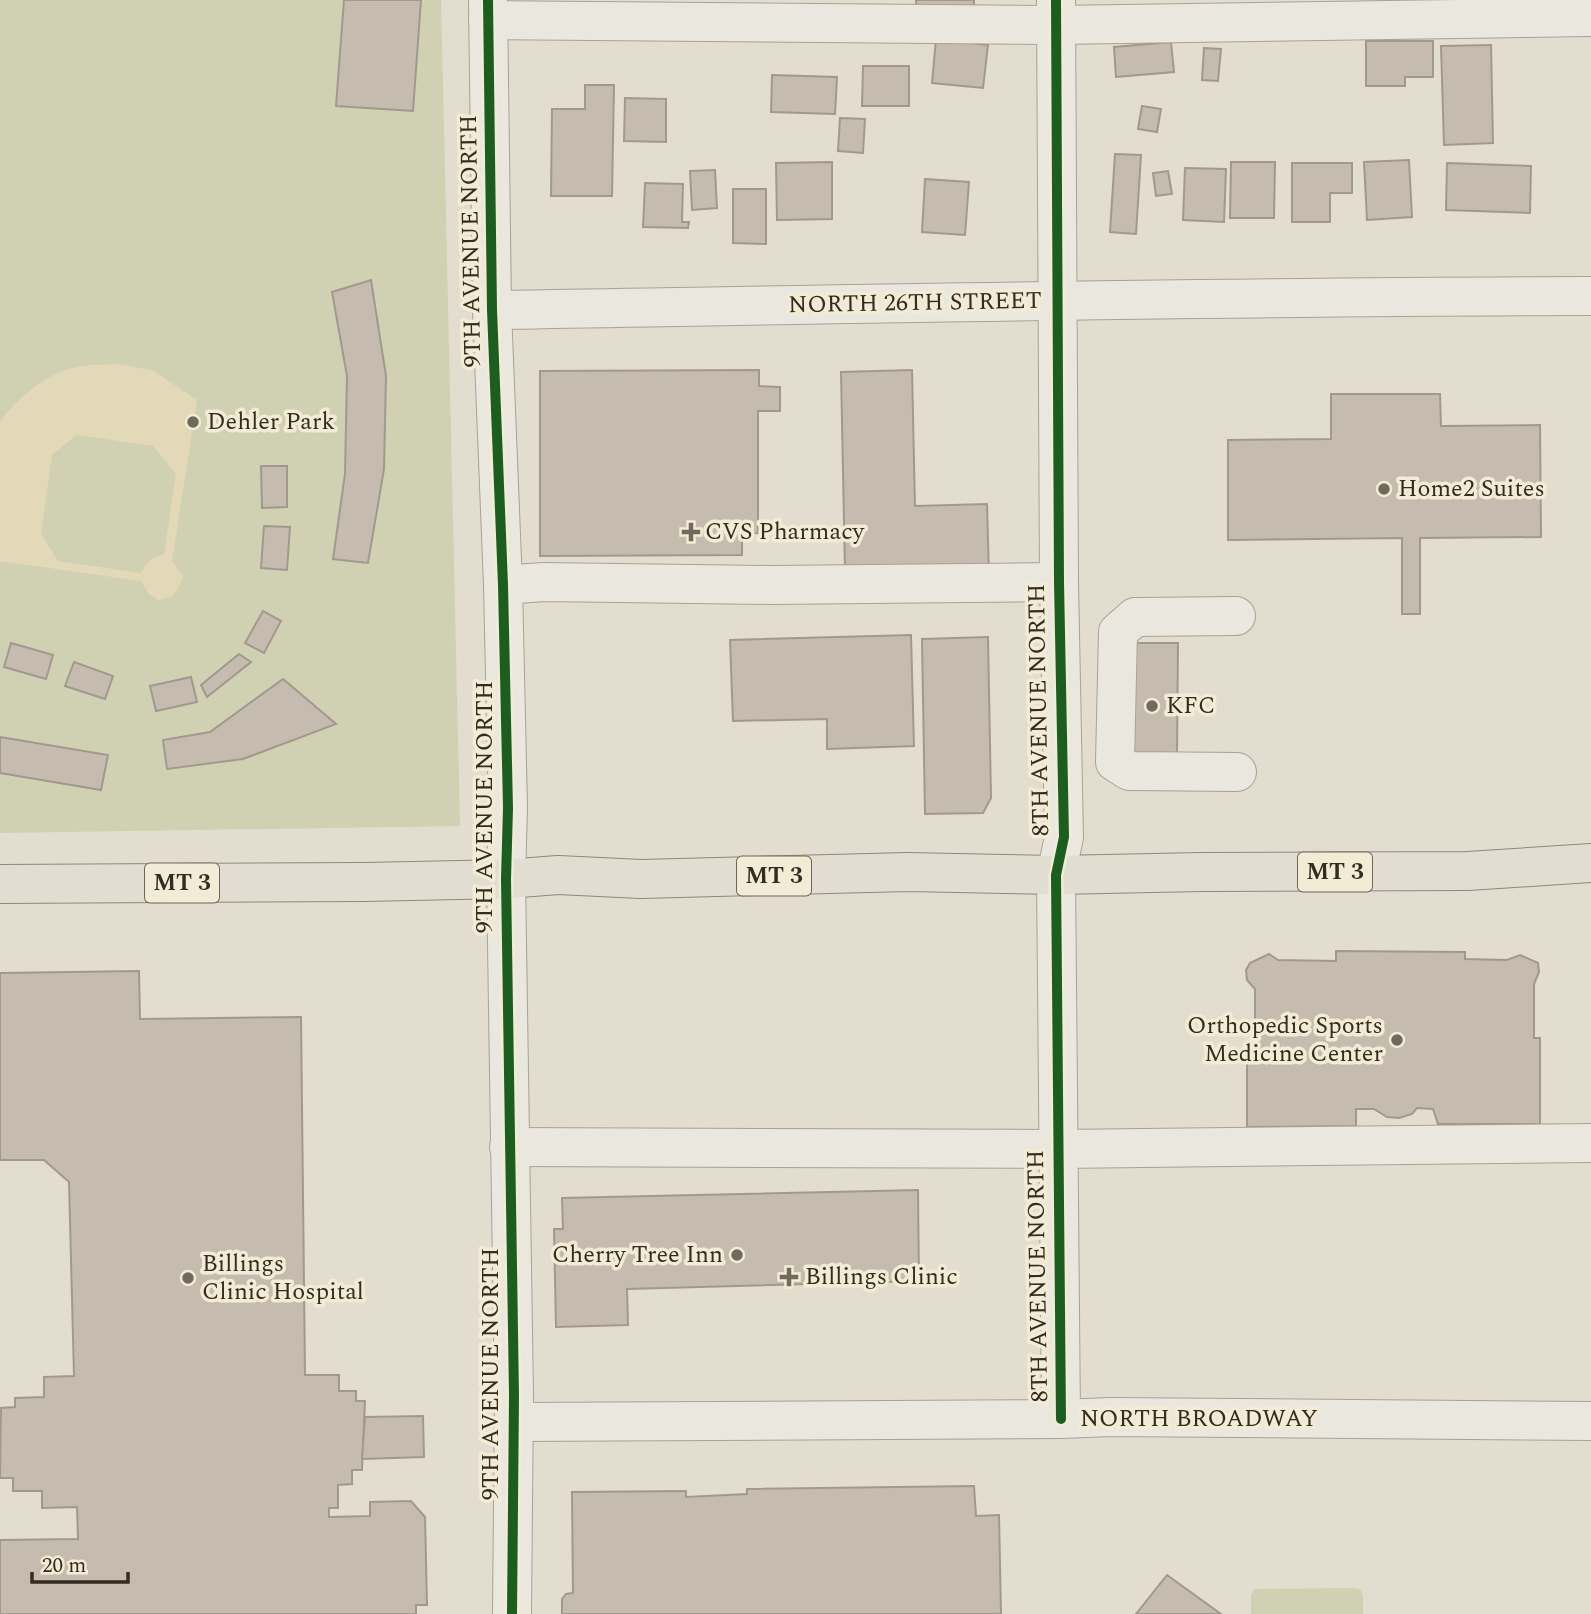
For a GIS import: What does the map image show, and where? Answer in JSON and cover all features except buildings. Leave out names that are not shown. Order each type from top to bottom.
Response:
[{"type":"main road","name":"MT 3","points":[[0,884],[506,879],[558,875],[641,879],[908,872],[1056,875],[1468,871],[1591,863]]},
{"type":"street","points":[[488,10],[1591,17]]},
{"type":"street","name":"9TH AVENUE NORTH","points":[[488,10],[492,310],[503,585],[509,849],[506,879],[514,1422],[512,1614]]},
{"type":"street","name":"8TH AVENUE NORTH","points":[[1056,12],[1059,582],[1064,838],[1056,875],[1061,1419]]},
{"type":"street","name":"NORTH 26TH STREET","points":[[492,310],[1591,296]]},
{"type":"street","points":[[503,585],[544,582],[772,585],[1059,582]]},
{"type":"street","points":[[1236,616],[1135,617],[1118,632],[1115,762],[1129,771],[1237,772]]},
{"type":"street","points":[[509,1147],[1058,1149],[1591,1143]]},
{"type":"street","name":"NORTH BROADWAY","points":[[514,1422],[1124,1417],[1591,1421]]},
{"type":"green space","name":"Dehler Park","points":[[0,0],[441,0],[460,826],[0,833]]},
{"type":"green space","points":[[1255,1589],[1361,1590],[1363,1596],[1363,1614],[1251,1614],[1251,1595]]},
{"type":"sand","points":[[116,364],[152,370],[197,400],[172,561],[183,576],[178,589],[171,597],[158,600],[148,593],[141,581],[0,561],[0,421],[26,394],[58,373],[82,366]],"holes":[[[77,435],[153,446],[176,474],[164,554],[150,561],[141,573],[58,561],[41,534],[52,455]]]},
{"type":"cycle path","points":[[488,0],[492,310],[503,585],[508,808],[506,879],[514,1396],[512,1614]]},
{"type":"cycle path","points":[[1056,0],[1059,582],[1064,837],[1056,875],[1061,1419]]},
{"type":"place","name":"Dehler Park","points":[[193,422]]},
{"type":"place","name":"Home2 Suites","points":[[1384,489]]},
{"type":"place","name":"CVS Pharmacy","points":[[691,532]]},
{"type":"place","name":"KFC","points":[[1152,706]]},
{"type":"place","name":"Orthopedic Sports Medicine Center","points":[[1397,1040]]},
{"type":"place","name":"Cherry Tree Inn","points":[[737,1255]]},
{"type":"place","name":"Billings Clinic","points":[[789,1277]]},
{"type":"place","name":"Billings Clinic Hospital","points":[[188,1278]]}]
